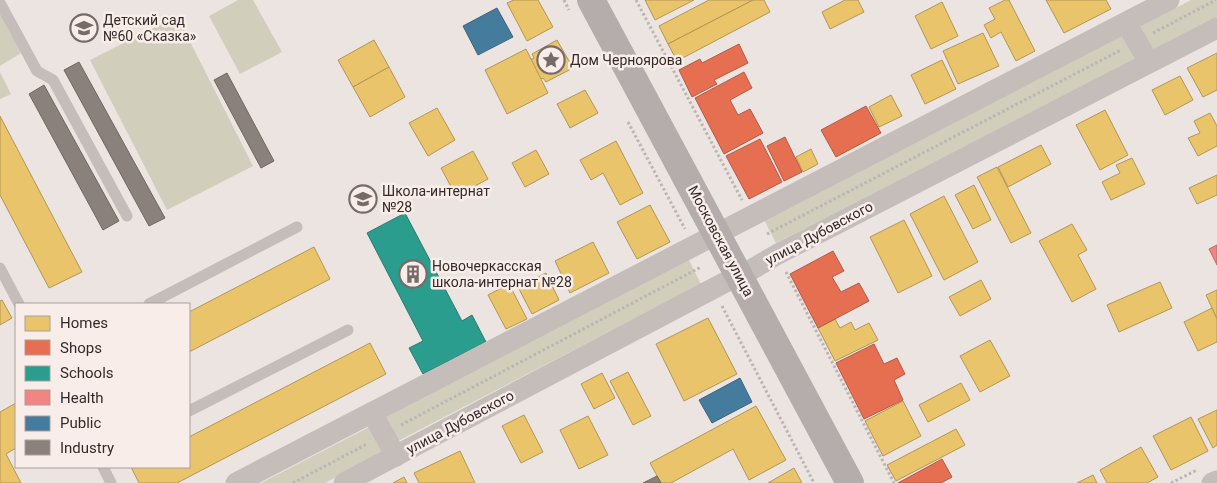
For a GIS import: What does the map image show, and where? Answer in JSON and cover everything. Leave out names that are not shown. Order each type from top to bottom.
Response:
[{"type":"main road","name":"Московская улица","points":[[591,0],[722,231]]},
{"type":"main road","name":"Московская улица","points":[[606,0],[850,483]]},
{"type":"main road","name":"Московская улица","points":[[744,273],[861,483]]},
{"type":"street","points":[[236,483],[691,248],[722,231],[751,211],[1169,0]]},
{"type":"street","points":[[1126,23],[1149,62]]},
{"type":"street","name":"улица Дубовского","points":[[344,483],[778,254],[1217,28]]},
{"type":"street","name":"улица Дубовского","points":[[372,413],[396,456]]},
{"type":"lane","points":[[0,3],[38,71],[53,80],[127,216]]},
{"type":"lane","points":[[150,303],[297,227]]},
{"type":"lane","points":[[0,268],[18,303]]},
{"type":"lane","points":[[190,409],[348,330]]},
{"type":"lane","points":[[104,468],[111,483]]},
{"type":"path","points":[[636,0],[751,211],[778,254],[894,483]]},
{"type":"path","points":[[767,234],[1216,0]]},
{"type":"path","points":[[691,248],[814,483]]},
{"type":"path","points":[[293,483],[701,266]]},
{"type":"path","points":[[1171,483],[1210,477]]},
{"type":"shaded area","points":[[238,0],[253,0],[282,52],[240,74],[209,16]]},
{"type":"shaded area","points":[[1191,0],[1217,0],[1217,17],[1150,53],[1135,29]]},
{"type":"shaded area","points":[[0,14],[21,53],[0,66]]},
{"type":"shaded area","points":[[177,16],[253,166],[167,210],[90,60]]},
{"type":"shaded area","points":[[1126,33],[1140,57],[776,243],[764,220]]},
{"type":"shaded area","points":[[0,72],[11,94],[0,99]]},
{"type":"shaded area","points":[[689,260],[701,284],[398,441],[385,417]]},
{"type":"shaded area","points":[[373,425],[386,451],[325,483],[261,483]]},
{"type":"building: Homes","points":[[514,0],[538,0],[553,27],[527,41],[507,3]]},
{"type":"building: Homes","points":[[645,0],[694,0],[655,20]]},
{"type":"building: Homes","points":[[709,0],[753,0],[668,44],[659,26]]},
{"type":"building: Homes","points":[[753,0],[764,0],[770,12],[677,61],[668,44]]},
{"type":"building: Homes","points":[[845,0],[858,0],[864,12],[830,29],[822,12]]},
{"type":"building: Homes","points":[[1009,0],[1035,51],[1016,61],[1001,32],[991,38],[984,25],[995,19],[989,8]]},
{"type":"building: Homes","points":[[1046,0],[1106,0],[1111,9],[1064,33]]},
{"type":"building: Homes","points":[[942,2],[958,36],[931,49],[915,16]]},
{"type":"building: Homes","points":[[983,33],[999,66],[958,84],[943,51]]},
{"type":"building: Homes","points":[[374,40],[389,67],[353,87],[338,60]]},
{"type":"building: Homes","points":[[557,40],[573,68],[546,82],[543,78],[534,82],[524,63],[534,58],[532,54]]},
{"type":"building: Homes","points":[[526,49],[548,93],[507,114],[485,70]]},
{"type":"building: Homes","points":[[1217,53],[1217,90],[1203,97],[1187,68]]},
{"type":"building: Homes","points":[[942,60],[956,89],[925,104],[911,75]]},
{"type":"building: Homes","points":[[389,67],[405,97],[370,117],[353,87]]},
{"type":"building: Homes","points":[[1180,76],[1193,100],[1165,115],[1152,90]]},
{"type":"building: Homes","points":[[585,90],[598,113],[570,128],[557,104]]},
{"type":"building: Homes","points":[[891,95],[902,116],[879,127],[869,107]]},
{"type":"building: Homes","points":[[437,108],[455,140],[428,156],[409,123]]},
{"type":"building: Homes","points":[[1105,110],[1128,155],[1100,170],[1076,125]]},
{"type":"building: Homes","points":[[1210,113],[1217,126],[1217,146],[1198,156],[1188,138],[1200,133],[1194,121]]},
{"type":"building: Homes","points":[[0,116],[82,272],[49,288],[0,195]]},
{"type":"building: Homes","points":[[616,141],[643,193],[620,205],[603,173],[591,180],[580,160]]},
{"type":"building: Homes","points":[[1041,145],[1051,164],[1008,187],[998,167]]},
{"type":"building: Homes","points":[[811,149],[818,164],[803,172],[796,157]]},
{"type":"building: Homes","points":[[536,150],[549,174],[525,187],[512,163]]},
{"type":"building: Homes","points":[[473,151],[488,179],[456,196],[441,168]]},
{"type":"building: Homes","points":[[1132,158],[1145,184],[1111,200],[1102,182],[1120,173],[1116,165]]},
{"type":"building: Homes","points":[[997,167],[1031,233],[1011,243],[977,177]]},
{"type":"building: Homes","points":[[1217,175],[1217,195],[1197,204],[1189,188]]},
{"type":"building: Homes","points":[[974,185],[991,220],[973,229],[955,195]]},
{"type":"building: Homes","points":[[944,196],[978,262],[944,280],[910,214]]},
{"type":"building: Homes","points":[[650,205],[670,242],[637,259],[617,222]]},
{"type":"building: Homes","points":[[904,220],[932,276],[898,293],[870,237]]},
{"type":"building: Homes","points":[[1072,224],[1087,250],[1078,255],[1096,289],[1072,302],[1039,241]]},
{"type":"building: Homes","points":[[593,242],[609,273],[570,293],[555,261]]},
{"type":"building: Homes","points":[[314,247],[330,279],[190,351],[190,311]]},
{"type":"building: Homes","points":[[546,273],[559,300],[532,314],[518,287]]},
{"type":"building: Homes","points":[[981,280],[991,299],[960,316],[949,297]]},
{"type":"building: Homes","points":[[1160,282],[1172,308],[1119,332],[1107,305]]},
{"type":"building: Homes","points":[[509,284],[527,319],[506,329],[488,295]]},
{"type":"building: Homes","points":[[1217,290],[1217,319],[1206,295]]},
{"type":"building: Homes","points":[[2,300],[12,318],[0,325],[0,301]]},
{"type":"building: Homes","points":[[1212,308],[1217,319],[1217,342],[1198,351],[1184,322]]},
{"type":"building: Homes","points":[[708,318],[737,374],[684,401],[656,344]]},
{"type":"building: Homes","points":[[835,319],[840,328],[851,322],[855,330],[869,323],[878,340],[835,361],[818,328]]},
{"type":"building: Homes","points":[[990,340],[1010,376],[980,392],[960,356]]},
{"type":"building: Homes","points":[[370,343],[386,374],[177,483],[139,483],[132,468],[190,468],[190,436]]},
{"type":"building: Homes","points":[[628,372],[651,416],[633,425],[610,381]]},
{"type":"building: Homes","points":[[602,373],[615,398],[594,409],[581,384]]},
{"type":"building: Homes","points":[[961,383],[970,400],[928,422],[919,405]]},
{"type":"building: Homes","points":[[903,401],[921,436],[883,456],[865,421]]},
{"type":"building: Homes","points":[[15,404],[15,449],[6,454],[21,483],[0,483],[0,412]]},
{"type":"building: Homes","points":[[756,406],[786,460],[749,480],[733,449],[671,483],[661,483],[650,463]]},
{"type":"building: Homes","points":[[1217,410],[1217,445],[1213,448],[1198,419]]},
{"type":"building: Homes","points":[[524,415],[543,452],[521,463],[502,426]]},
{"type":"building: Homes","points":[[588,416],[608,455],[579,469],[560,430]]},
{"type":"building: Homes","points":[[1191,417],[1208,451],[1171,470],[1153,436]]},
{"type":"building: Homes","points":[[956,429],[965,445],[896,481],[887,465]]},
{"type":"building: Homes","points":[[1141,447],[1158,477],[1147,483],[1107,483],[1100,470]]},
{"type":"building: Homes","points":[[460,451],[475,483],[419,483],[414,473]]},
{"type":"building: Homes","points":[[794,468],[802,483],[768,483]]},
{"type":"building: Homes","points":[[1093,475],[1097,483],[1077,483]]},
{"type":"building: Homes","points":[[404,477],[407,483],[393,483]]},
{"type":"building: Shops","points":[[739,44],[748,63],[714,80],[717,84],[692,97],[679,70],[700,59],[702,63]]},
{"type":"building: Shops","points":[[744,72],[752,88],[730,100],[738,115],[750,109],[763,133],[724,154],[695,98]]},
{"type":"building: Shops","points":[[866,106],[881,133],[836,157],[821,130]]},
{"type":"building: Shops","points":[[785,137],[802,172],[784,181],[767,146]]},
{"type":"building: Shops","points":[[760,139],[782,182],[749,199],[726,156]]},
{"type":"building: Shops","points":[[833,251],[844,271],[832,277],[841,292],[859,283],[869,301],[818,328],[790,274]]},
{"type":"building: Shops","points":[[874,344],[884,364],[897,358],[905,374],[894,380],[903,400],[864,419],[836,363]]},
{"type":"building: Shops","points":[[942,459],[952,477],[941,483],[898,483]]},
{"type":"building: Schools","name":"Новочеркасская школа-интернат №28","points":[[405,213],[462,321],[472,315],[486,342],[423,374],[409,348],[423,341],[367,233]]},
{"type":"building: Health","points":[[1217,245],[1217,265],[1209,249]]},
{"type":"building: Public","points":[[497,8],[513,37],[478,55],[463,26]]},
{"type":"building: Public","points":[[740,378],[752,402],[712,423],[699,400]]},
{"type":"building: Industry","points":[[79,62],[165,218],[149,226],[64,70]]},
{"type":"building: Industry","points":[[227,73],[274,161],[261,168],[214,80]]},
{"type":"building: Industry","points":[[44,85],[119,221],[103,230],[29,94]]},
{"type":"building: Industry","points":[[657,476],[661,483],[643,483]]},
{"type":"place","name":"Детский сад №60 «Сказка»","points":[[84,28]]},
{"type":"place","name":"Дом Черноярова","points":[[551,60]]},
{"type":"place","name":"Школа-интернат №28","points":[[363,199]]},
{"type":"place","name":"Новочеркасская школа-интернат №28","points":[[413,274]]}]
